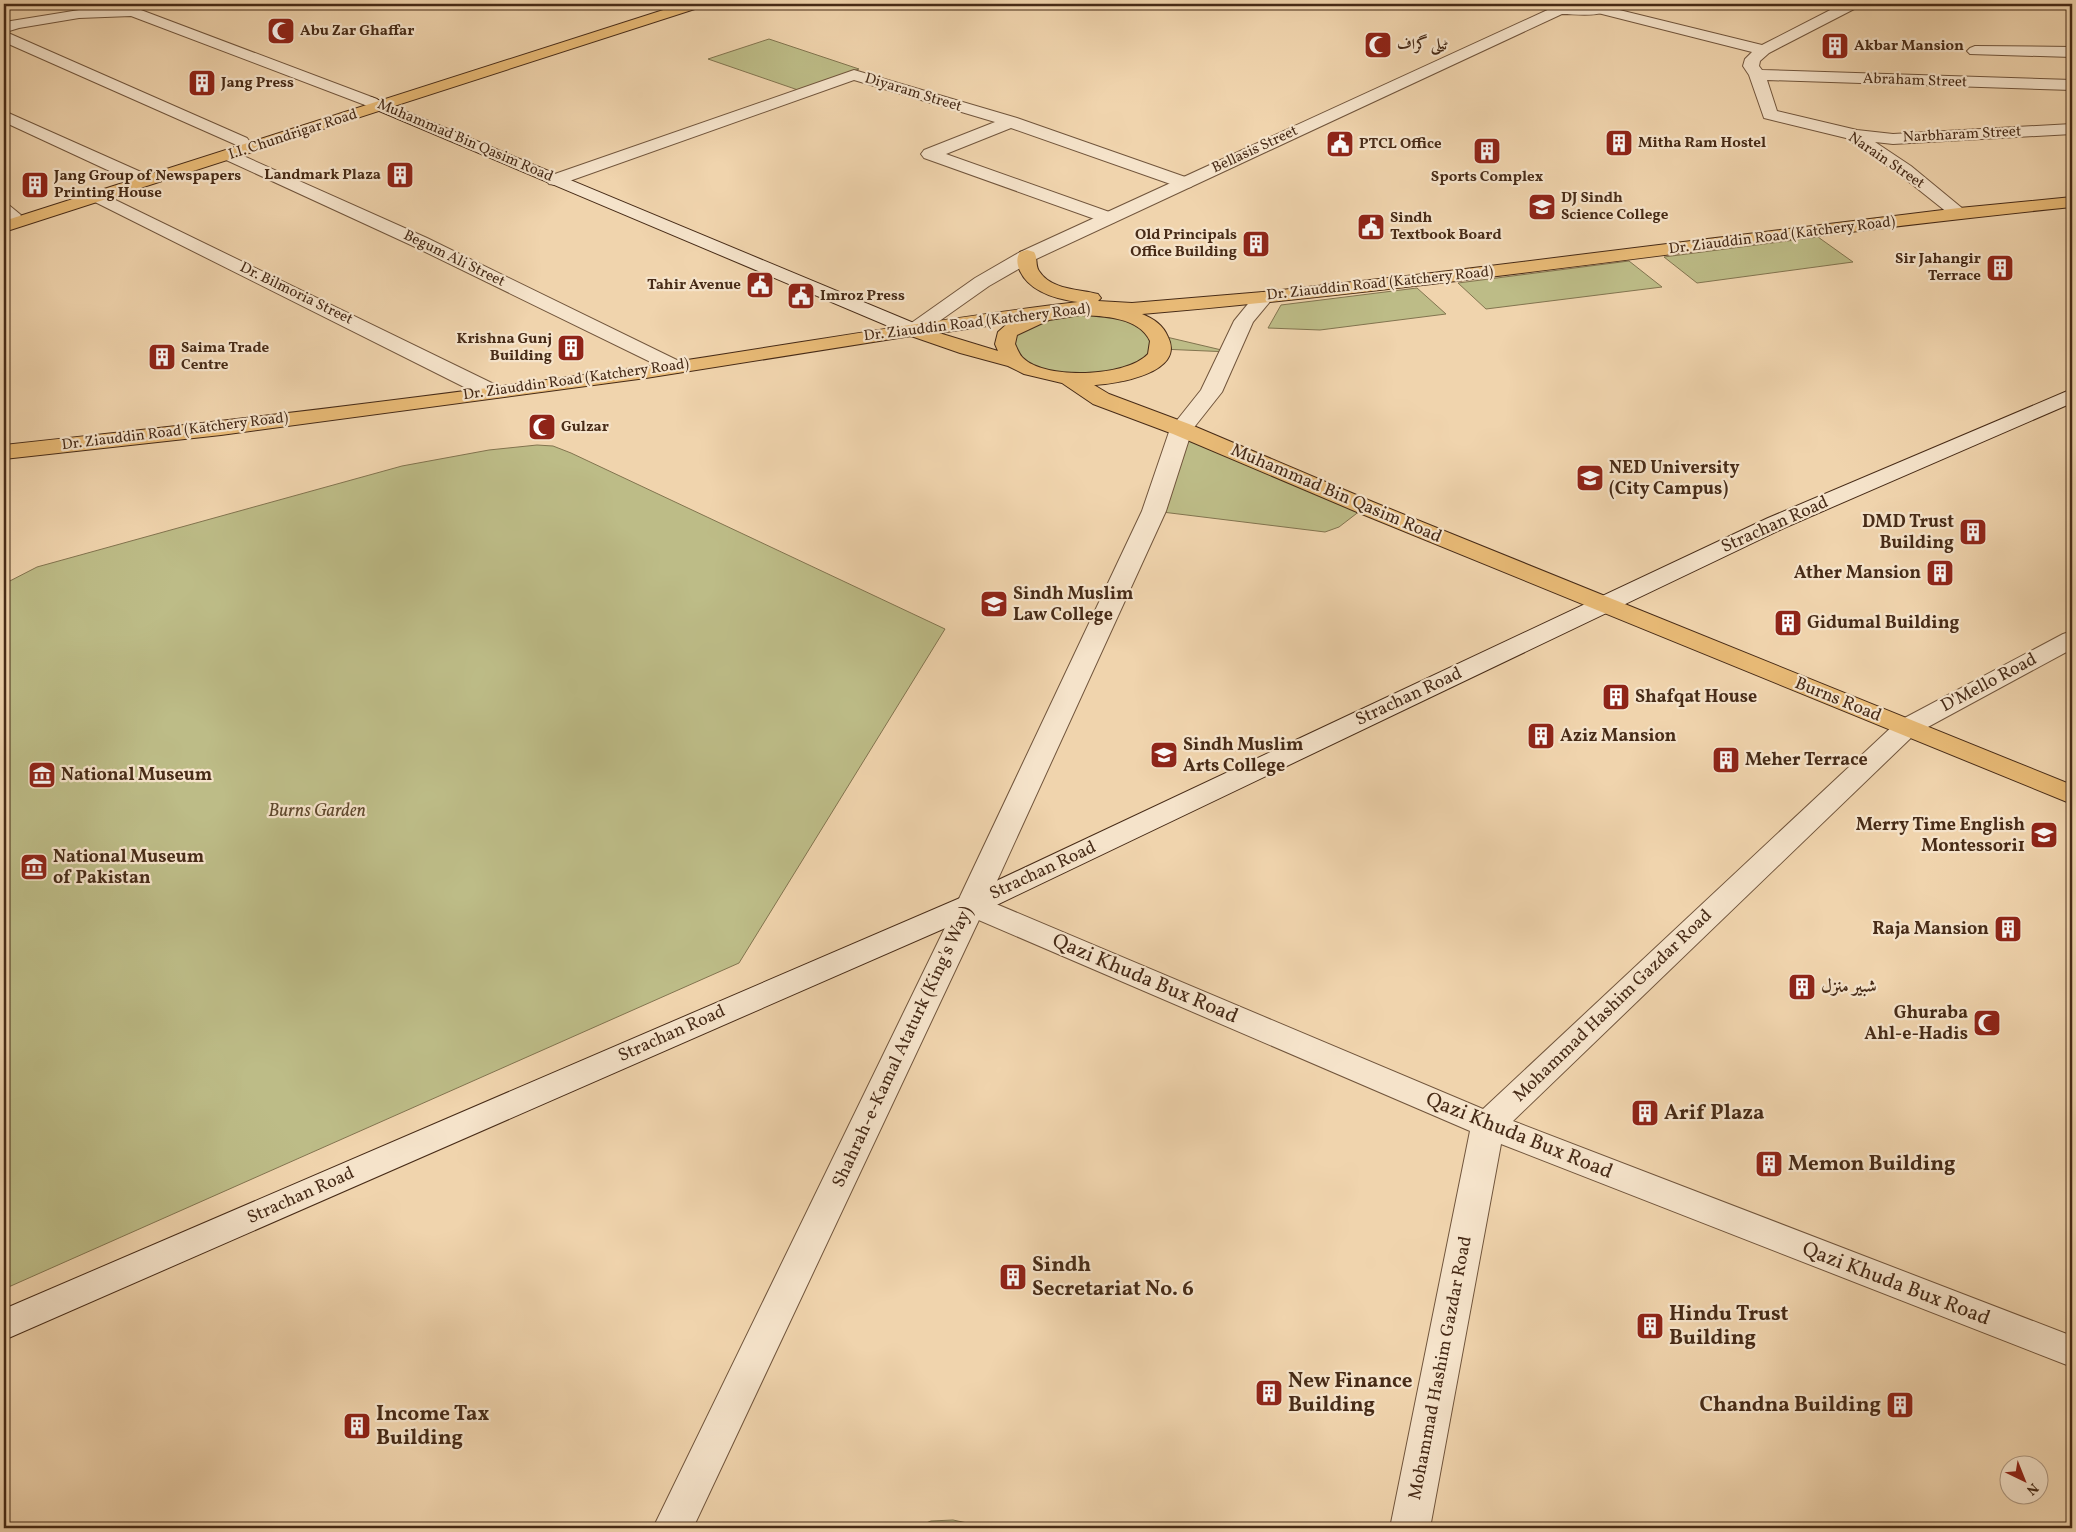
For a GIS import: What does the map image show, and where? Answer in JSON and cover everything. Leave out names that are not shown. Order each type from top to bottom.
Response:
[{"type":"main road","name":"I.I. Chundrigar Road","points":[[377,104],[672,4]]},
{"type":"main road","name":"I.I. Chundrigar Road","points":[[6,217],[100,196],[235,149],[696,4]]},
{"type":"main road","name":"I.I. Chundrigar Road","points":[[6,217],[135,176],[235,149]]},
{"type":"main road","name":"Dr. Ziauddin Road (Katchery Road)","points":[[1100,306],[1132,309],[1262,298],[1434,279],[2072,190]]},
{"type":"main road","name":"Dr. Ziauddin Road (Katchery Road)","points":[[1100,306],[1210,288],[1952,207],[2072,202]]},
{"type":"main road","points":[[914,326],[967,350],[1015,362],[1044,374],[1070,379],[1112,377],[1137,371],[1150,364],[1159,356],[1161,349],[1158,335],[1151,327],[1133,318],[1052,290],[1038,281],[1028,271],[1027,256]]},
{"type":"main road","name":"Dr. Ziauddin Road (Katchery Road)","points":[[4,442],[487,389],[672,365],[914,326],[1057,306]]},
{"type":"main road","points":[[1015,362],[1005,344],[1008,332],[1022,322],[1057,306],[1080,309],[1100,306]]},
{"type":"main road","name":"Muhammad Bin Qasim Road","points":[[1070,379],[1101,399],[1182,429],[1365,507],[1604,604]]},
{"type":"main road","name":"Dr. Ziauddin Road (Katchery Road)","points":[[4,452],[221,428],[487,389]]},
{"type":"main road","name":"Burns Road","points":[[1604,604],[2072,795]]},
{"type":"street","points":[[1764,50],[1853,4]]},
{"type":"street","name":"Bellasis Street","points":[[914,326],[982,282],[1027,256],[1559,10],[1604,6],[1764,50]]},
{"type":"street","name":"Muhammad Bin Qasim Road","points":[[4,28],[16,24],[79,14],[133,11],[377,104],[555,180],[914,326]]},
{"type":"street","name":"Begum Ali Street","points":[[4,36],[672,365]]},
{"type":"street","name":"Narain Street","points":[[1764,50],[1753,59],[1752,66],[1757,75],[1770,114],[1852,134],[1905,170],[1952,207]]},
{"type":"street","points":[[1975,51],[2072,52]]},
{"type":"street","name":"Diyaram Street","points":[[555,180],[854,75],[1011,122]]},
{"type":"street","name":"Abraham Street","points":[[1757,75],[2072,85]]},
{"type":"street","points":[[4,116],[135,176]]},
{"type":"street","points":[[1011,122],[1185,183]]},
{"type":"street","name":"Diyaram Street","points":[[1011,122],[930,154],[1109,218]]},
{"type":"street","name":"Narbharam Street","points":[[1852,134],[1893,139],[2072,128]]},
{"type":"street","name":"Dr. Bilmoria Street","points":[[100,196],[487,389]]},
{"type":"street","name":"Shahrah-e-Kamal Ataturk (King's Way)","points":[[673,1528],[971,905],[1154,511],[1182,429],[1211,392],[1244,321],[1262,298]]},
{"type":"street","name":"Strachan Road","points":[[4,1324],[971,905],[1776,523],[2072,395]]},
{"type":"street","name":"D'Mello Road","points":[[1906,728],[2072,639]]},
{"type":"street","name":"Mohammad Hashim Gazdar Road","points":[[1410,1528],[1488,1125],[1906,728]]},
{"type":"street","name":"Qazi Khuda Bux Road","points":[[971,905],[1488,1125],[2072,1352]]},
{"type":"green space","points":[[769,39],[859,69],[798,90],[708,59]]},
{"type":"green space","points":[[1818,237],[1853,262],[1697,283],[1664,257]]},
{"type":"green space","points":[[1629,261],[1662,287],[1486,309],[1458,283]]},
{"type":"green space","points":[[1417,288],[1446,314],[1320,330],[1268,328],[1281,305]]},
{"type":"green space","points":[[1112,312],[1158,335],[1230,352],[1161,349],[1159,356],[1094,380],[1024,367],[1009,333],[1042,315]]},
{"type":"green space","points":[[1190,433],[1365,507],[1339,527],[1325,532],[1154,511]]},
{"type":"green space","name":"Burns Garden","points":[[537,445],[553,446],[571,453],[945,629],[739,963],[4,1289],[4,584],[37,567],[402,466],[489,450]]},
{"type":"green space","points":[[953,1520],[972,1524],[980,1528],[914,1528],[931,1521]]},
{"type":"place","name":"Abu Zar Ghaffar","points":[[281,31]]},
{"type":"place","name":"ٹیلی گراف","points":[[1378,45]]},
{"type":"place","name":"Akbar Mansion","points":[[1835,46]]},
{"type":"place","name":"Jang Press","points":[[202,83]]},
{"type":"place","name":"Mitha Ram Hostel","points":[[1619,143]]},
{"type":"place","name":"PTCL Office","points":[[1340,144]]},
{"type":"place","name":"Sports Complex","points":[[1487,151]]},
{"type":"place","name":"Landmark Plaza","points":[[400,175]]},
{"type":"place","name":"Jang Group of Newspapers Printing House","points":[[35,185]]},
{"type":"place","name":"DJ Sindh Science College","points":[[1542,207]]},
{"type":"place","name":"Sindh Textbook Board","points":[[1371,227]]},
{"type":"place","name":"Old Principals Office Building","points":[[1256,244]]},
{"type":"place","name":"Sir Jahangir Terrace","points":[[2000,268]]},
{"type":"place","name":"Tahir Avenue","points":[[760,285]]},
{"type":"place","name":"Imroz Press","points":[[801,296]]},
{"type":"place","name":"Krishna Gunj Building","points":[[571,348]]},
{"type":"place","name":"Saima Trade Centre","points":[[162,357]]},
{"type":"place","name":"Gulzar","points":[[542,427]]},
{"type":"place","name":"NED University (City Campus)","points":[[1590,478]]},
{"type":"place","name":"DMD Trust Building","points":[[1973,532]]},
{"type":"place","name":"Ather Mansion","points":[[1940,573]]},
{"type":"place","name":"Sindh Muslim Law College","points":[[994,604]]},
{"type":"place","name":"Gidumal Building","points":[[1788,623]]},
{"type":"place","name":"Shafqat House","points":[[1616,697]]},
{"type":"place","name":"Aziz Mansion","points":[[1541,736]]},
{"type":"place","name":"Sindh Muslim Arts College","points":[[1164,755]]},
{"type":"place","name":"Meher Terrace","points":[[1726,760]]},
{"type":"place","name":"National Museum","points":[[42,775]]},
{"type":"place","name":"Merry Time English Montessori1","points":[[2044,835]]},
{"type":"place","name":"National Museum of Pakistan","points":[[34,867]]},
{"type":"place","name":"Raja Mansion","points":[[2008,929]]},
{"type":"place","name":"شبیر منزل","points":[[1802,987]]},
{"type":"place","name":"Ghuraba Ahl-e-Hadis","points":[[1987,1023]]},
{"type":"place","name":"Arif Plaza","points":[[1645,1113]]},
{"type":"place","name":"Memon Building","points":[[1769,1164]]},
{"type":"place","name":"Sindh Secretariat No. 6","points":[[1013,1277]]},
{"type":"place","name":"Hindu Trust Building","points":[[1650,1326]]},
{"type":"place","name":"New Finance Building","points":[[1269,1393]]},
{"type":"place","name":"Chandna Building","points":[[1900,1405]]},
{"type":"place","name":"Income Tax Building","points":[[357,1426]]}]
